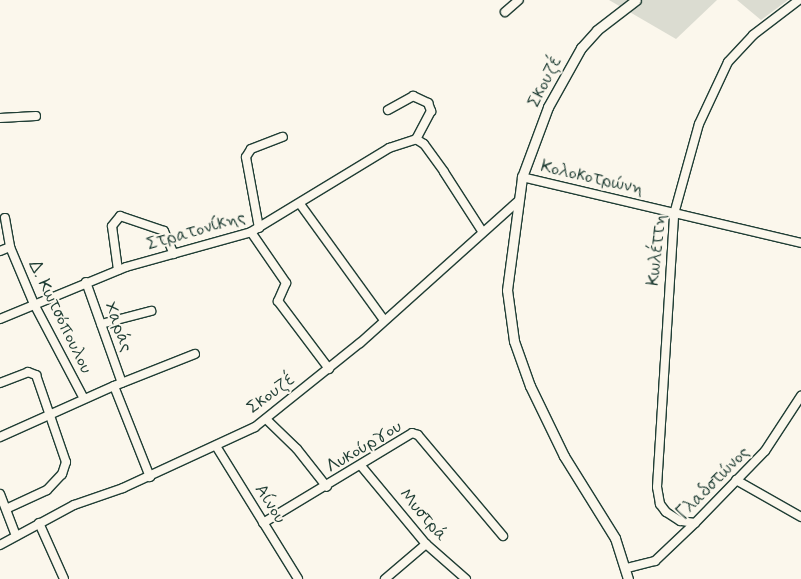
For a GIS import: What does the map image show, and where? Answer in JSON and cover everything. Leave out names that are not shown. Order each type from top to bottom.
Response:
[{"type":"street","points":[[505,12],[519,0]]},
{"type":"street","name":"Σκουζέ","points":[[628,579],[627,568],[612,531],[564,456],[530,386],[514,341],[507,290],[522,177],[548,107],[581,48],[597,30],[636,0]]},
{"type":"street","name":"Κωλέττη","points":[[695,523],[680,521],[666,512],[660,504],[657,487],[674,214],[699,124],[728,62],[753,35],[799,0]]},
{"type":"street","points":[[388,110],[413,96],[428,103],[431,111],[416,139],[439,165],[482,231]]},
{"type":"street","points":[[0,118],[36,116]]},
{"type":"street","points":[[259,228],[246,157],[251,149],[283,137]]},
{"type":"street","name":"Στρατονίκης","points":[[0,319],[118,270],[251,232],[300,204],[389,148],[416,139]]},
{"type":"street","name":"Κολοκοτρώνη","points":[[522,177],[801,243]]},
{"type":"street","name":"Σκουζέ","points":[[0,545],[80,502],[150,477],[216,446],[266,419],[329,369],[518,201]]},
{"type":"street","points":[[300,204],[384,320]]},
{"type":"street","points":[[118,270],[112,226],[120,216],[164,231],[174,254]]},
{"type":"street","name":"Δ. Κωτσόπουλου","points":[[5,218],[10,247],[34,304],[84,399]]},
{"type":"street","points":[[251,232],[286,283],[278,301],[329,369]]},
{"type":"street","points":[[0,251],[10,247]]},
{"type":"street","name":"Χαράς","points":[[86,282],[122,383]]},
{"type":"street","points":[[101,324],[151,311]]},
{"type":"street","points":[[0,437],[114,386],[195,354]]},
{"type":"street","points":[[0,383],[32,372],[64,449],[64,470],[45,492],[6,509]]},
{"type":"street","points":[[114,386],[150,477]]},
{"type":"street","name":"Γλαδστώνος","points":[[627,568],[655,561],[695,523],[765,451],[800,400]]},
{"type":"street","points":[[266,419],[297,450],[327,487]]},
{"type":"street","name":"Λυκούργου","points":[[263,523],[362,467],[409,434],[416,434],[503,536]]},
{"type":"street","name":"Αίνου","points":[[216,446],[298,579]]},
{"type":"street","name":"Μυστρά","points":[[362,467],[426,544],[466,579]]},
{"type":"street","points":[[736,480],[801,517]]},
{"type":"street","points":[[0,494],[16,536]]},
{"type":"street","points":[[39,523],[64,579]]},
{"type":"street","points":[[385,579],[426,544]]},
{"type":"shaded area","points":[[609,0],[717,0],[676,39]]},
{"type":"shaded area","points":[[737,0],[788,0],[761,20]]}]
